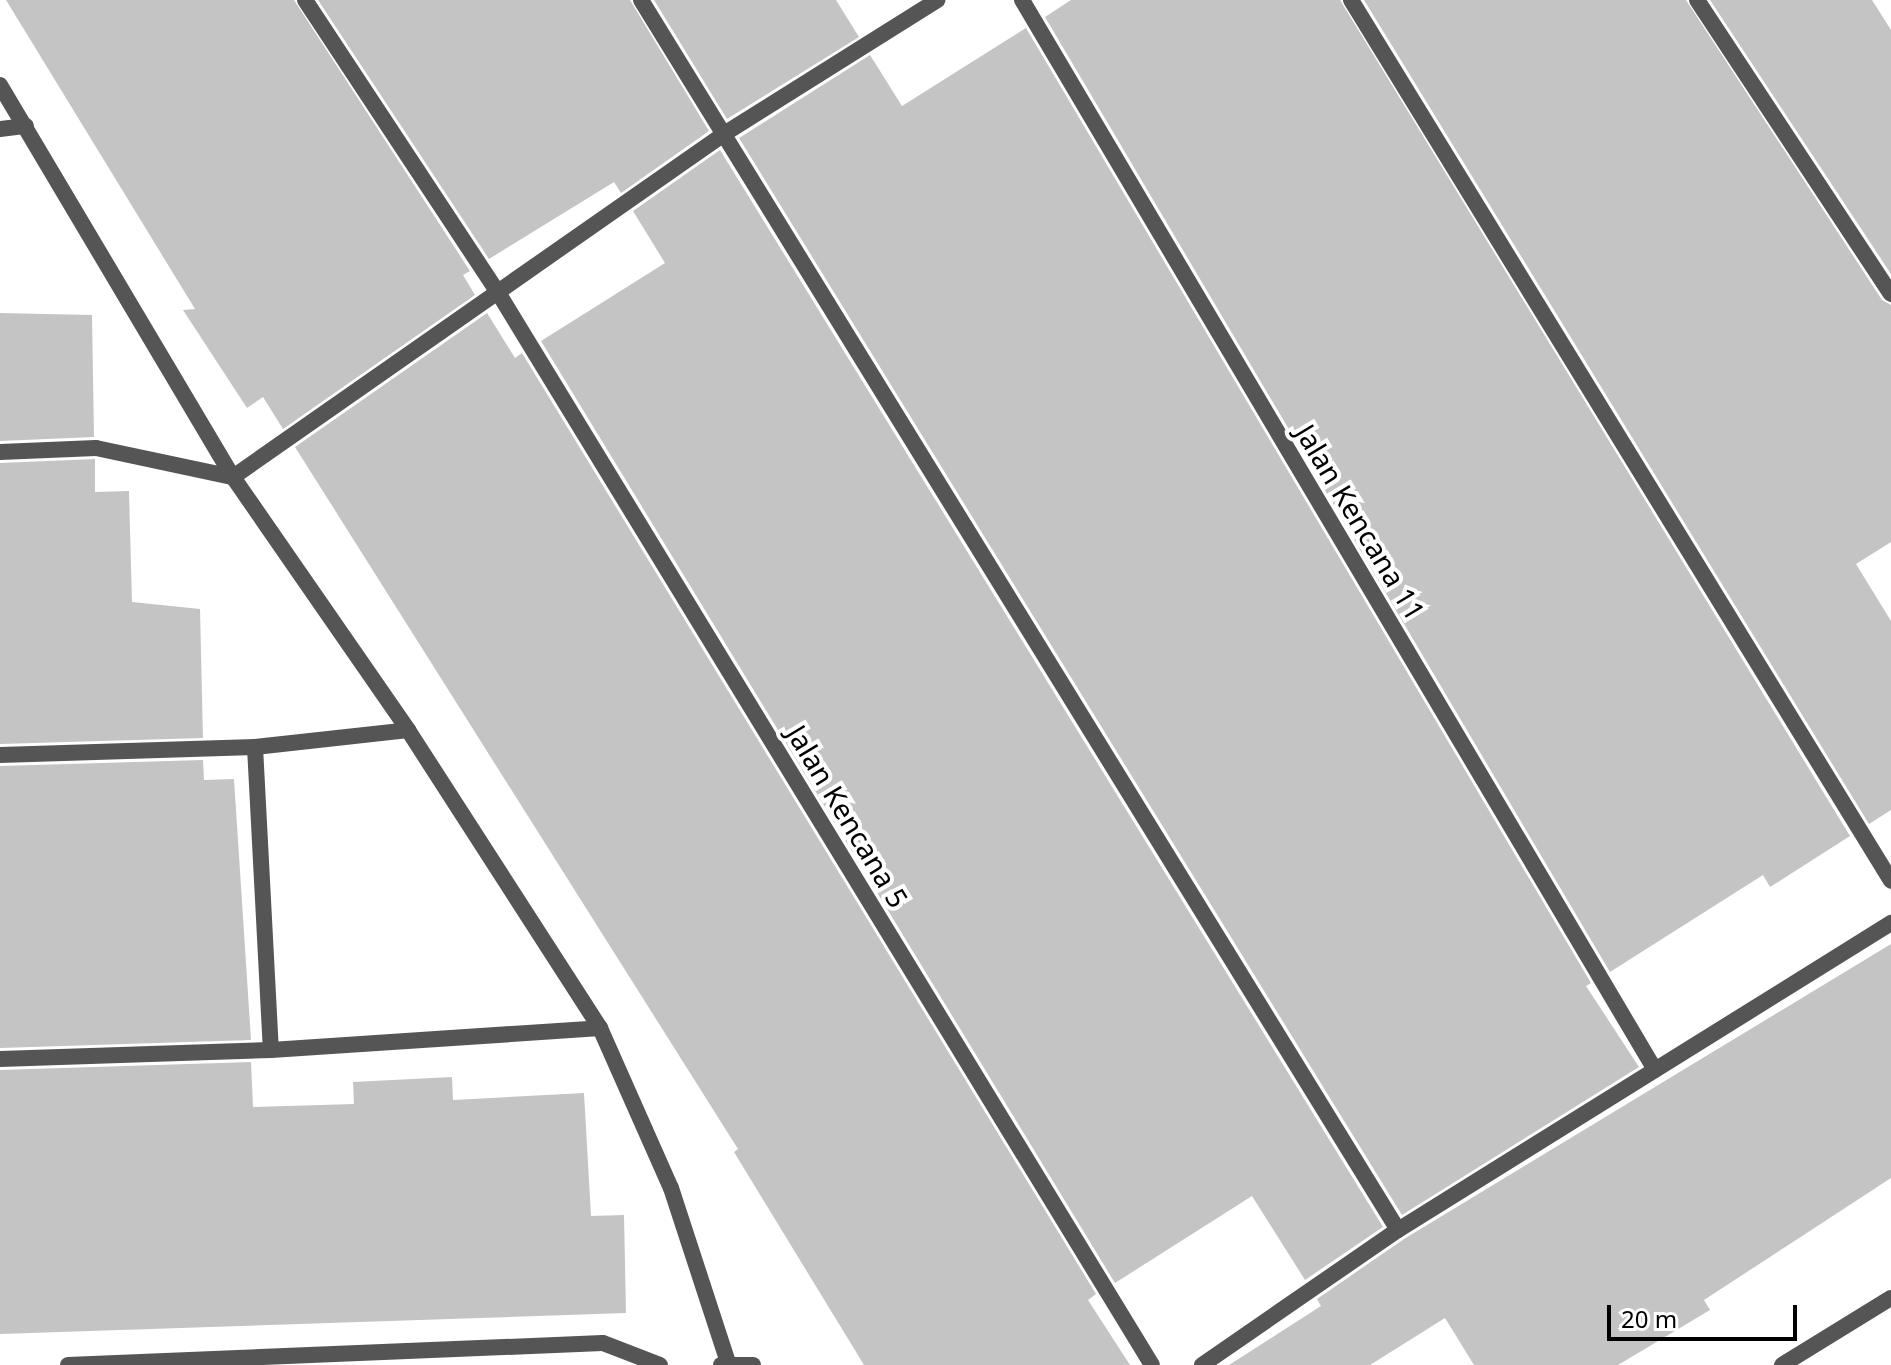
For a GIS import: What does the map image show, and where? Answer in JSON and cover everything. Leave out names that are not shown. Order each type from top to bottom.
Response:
[{"type":"street","name":"Jalan Kencana 5","points":[[305,0],[499,294],[1152,1365]]},
{"type":"street","points":[[641,0],[1398,1230]]},
{"type":"street","points":[[0,452],[96,448],[233,477],[724,134],[938,0]]},
{"type":"street","name":"Jalan Kencana 11","points":[[1022,0],[1655,1070]]},
{"type":"street","points":[[1351,0],[1891,881]]},
{"type":"street","points":[[1697,0],[1891,294]]},
{"type":"street","points":[[0,85],[233,477],[408,730],[600,1028],[671,1188],[724,1364],[753,1365]]},
{"type":"street","points":[[0,129],[26,126]]},
{"type":"street","points":[[0,755],[255,747],[408,730]]},
{"type":"street","points":[[255,747],[271,1050]]},
{"type":"street","points":[[1202,1365],[1398,1230],[1891,923]]},
{"type":"street","points":[[0,1059],[271,1050],[600,1028]]},
{"type":"street","points":[[1782,1365],[1891,1298]]},
{"type":"street","points":[[68,1365],[603,1343],[660,1365]]},
{"type":"building","points":[[6,0],[294,0],[470,271],[463,275],[475,295],[283,429],[263,397],[247,408],[183,310],[195,309]]},
{"type":"building","points":[[318,0],[630,0],[709,131],[621,193],[614,182],[489,259]]},
{"type":"building","points":[[654,0],[836,0],[859,37],[727,119]]},
{"type":"building","points":[[1071,0],[1340,0],[1850,836],[1770,887],[1763,875],[1610,972],[1045,17]]},
{"type":"building","points":[[1364,0],[1686,0],[1882,300],[1891,305],[1891,542],[1856,564],[1891,621],[1891,810],[1869,824]]},
{"type":"building","points":[[1710,0],[1872,0],[1891,30],[1891,274]]},
{"type":"building","points":[[1026,28],[1591,983],[1586,986],[1639,1067],[1402,1215],[739,138],[870,55],[902,106]]},
{"type":"building","points":[[720,150],[1383,1227],[1305,1280],[1252,1196],[1115,1283],[541,341],[665,263],[633,211]]},
{"type":"building","points":[[0,313],[92,315],[94,437],[0,441]]},
{"type":"building","points":[[487,313],[515,358],[522,353],[1096,1294],[1088,1300],[1130,1365],[864,1365],[734,1152],[738,1149],[295,447]]},
{"type":"building","points":[[95,459],[95,492],[129,491],[132,602],[200,609],[203,738],[0,744],[0,463]]},
{"type":"building","points":[[203,760],[204,780],[234,779],[251,1040],[0,1048],[0,766]]},
{"type":"building","points":[[1891,944],[1891,1178],[1704,1300],[1710,1310],[1618,1365],[1474,1365],[1445,1318],[1370,1365],[1229,1365],[1321,1306],[1317,1299],[1404,1239]]},
{"type":"building","points":[[251,1062],[253,1107],[354,1104],[353,1082],[452,1077],[453,1100],[584,1093],[591,1216],[624,1215],[626,1313],[0,1334],[0,1070]]}]
